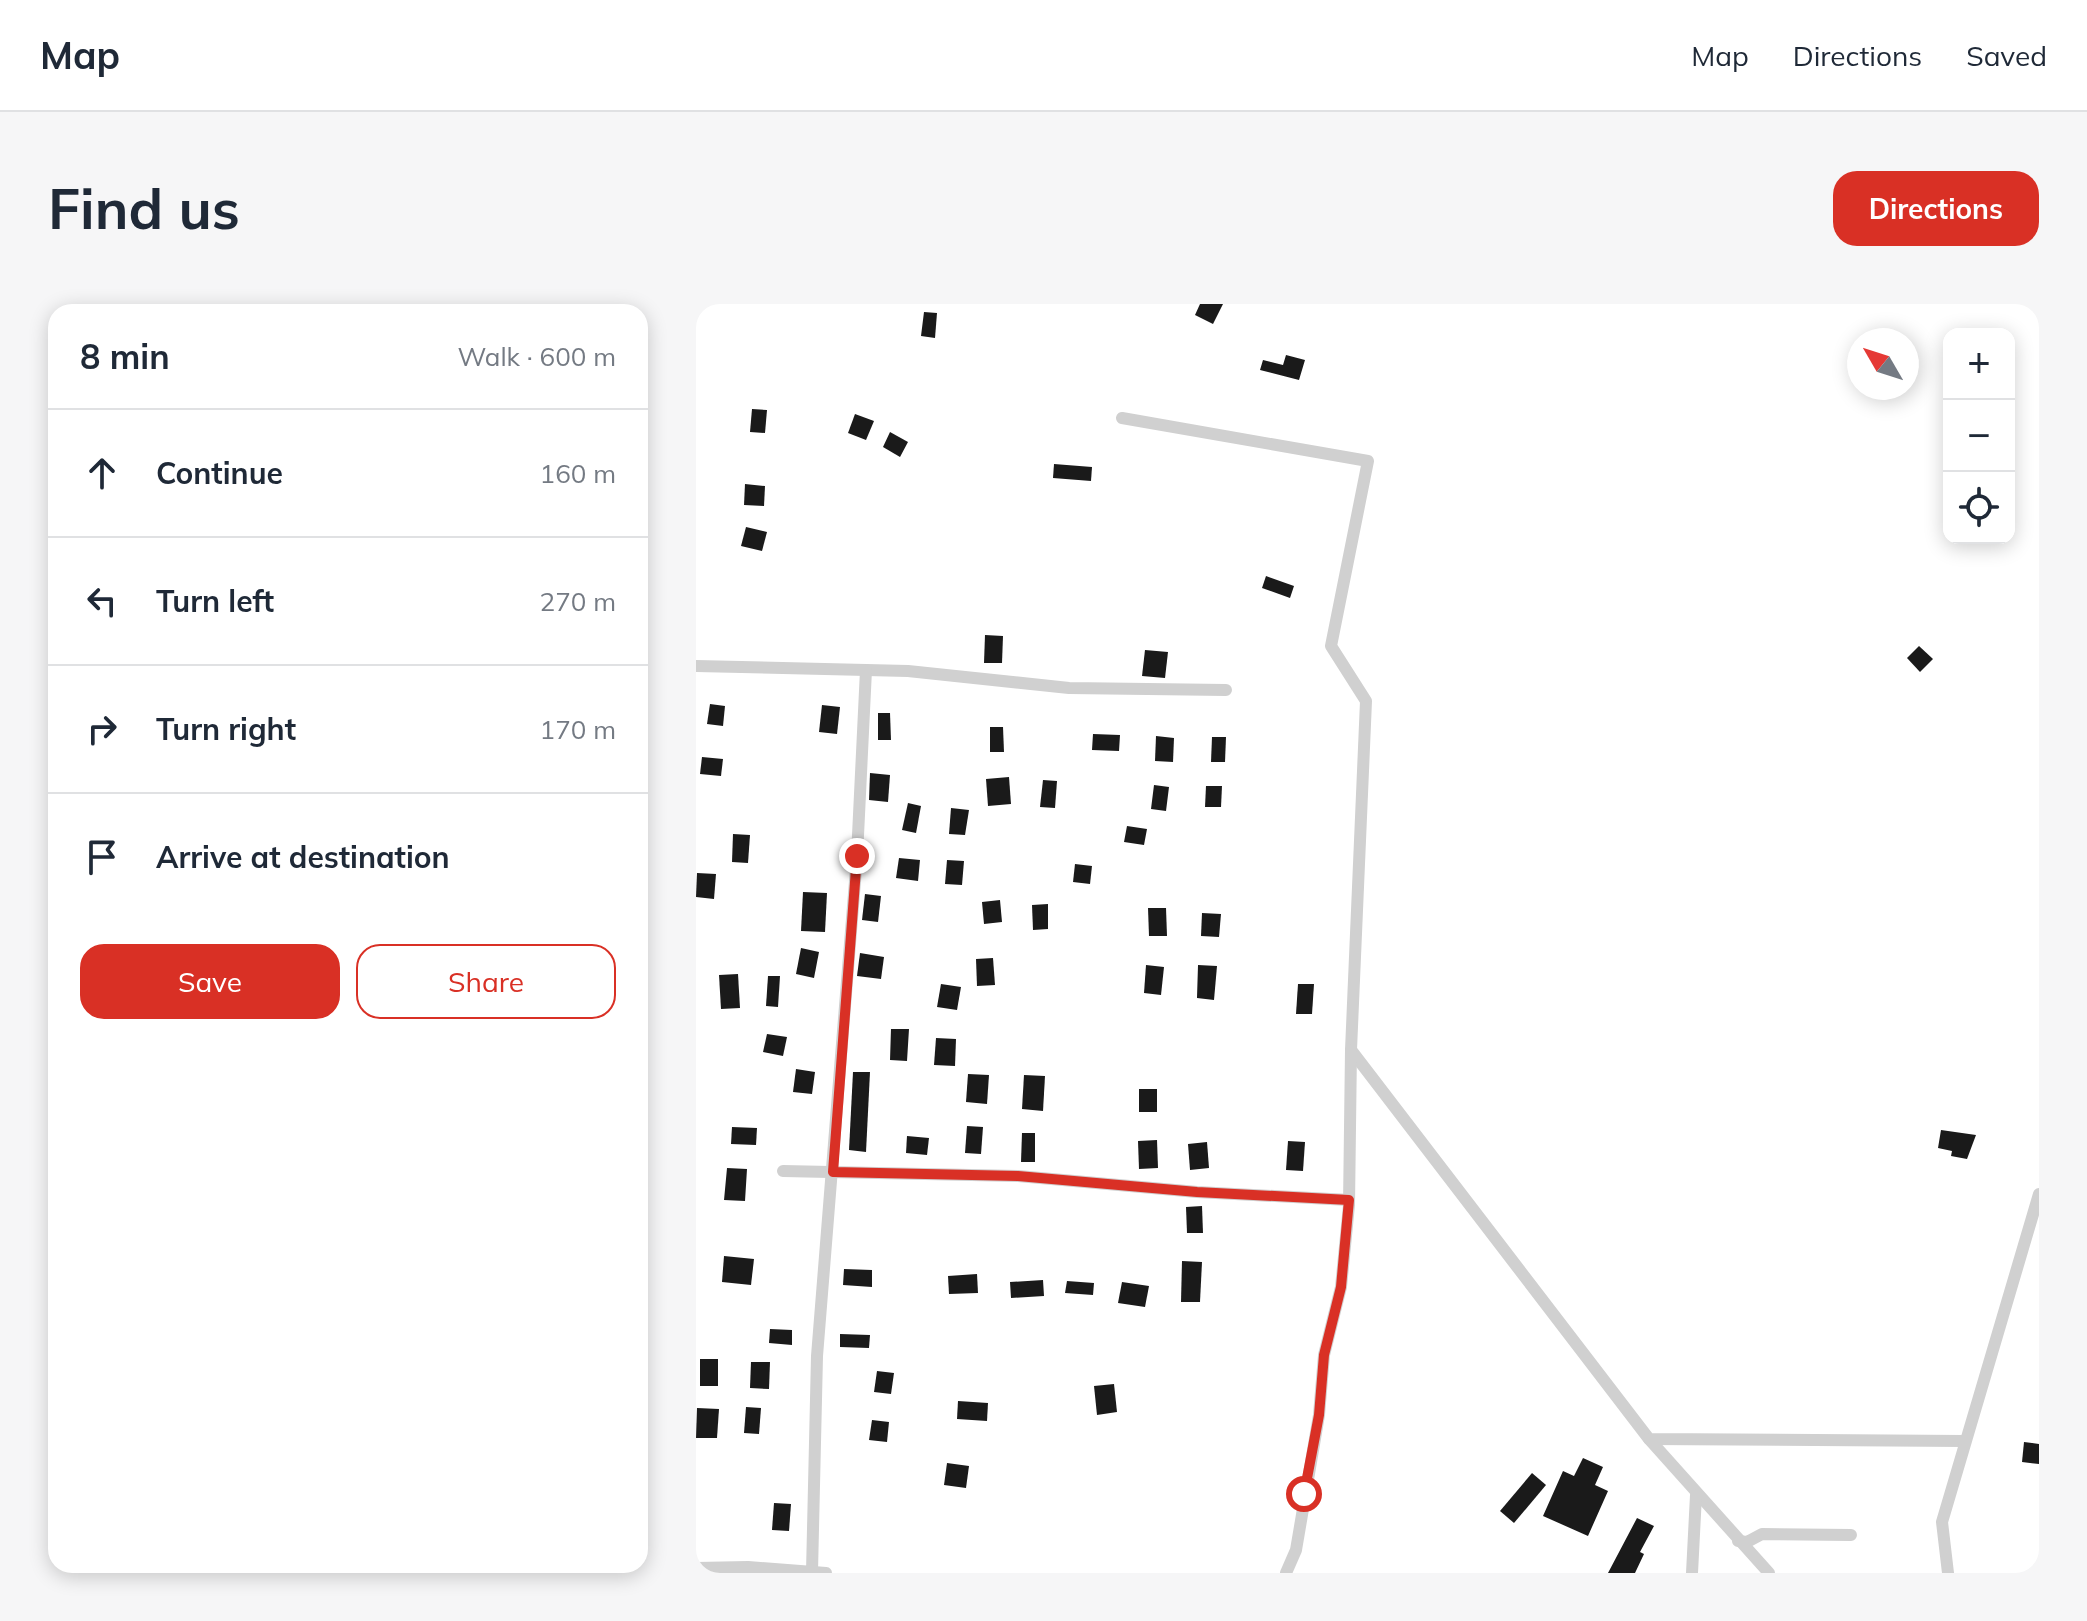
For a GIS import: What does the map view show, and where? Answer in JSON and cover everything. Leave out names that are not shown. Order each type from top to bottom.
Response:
[{"type":"street","points":[[1122,418],[1368,461],[1331,646],[1366,701],[1351,1050],[1349,1200],[1341,1287],[1324,1355],[1319,1415],[1296,1550],[1286,1573]]},
{"type":"street","points":[[696,666],[908,671],[1069,688],[1226,690]]},
{"type":"street","points":[[812,1572],[817,1356],[857,856],[866,670]]},
{"type":"street","points":[[1351,1050],[1649,1439],[1769,1573]]},
{"type":"street","points":[[783,1171],[1018,1176],[1197,1192],[1349,1200]]},
{"type":"street","points":[[1948,1573],[1942,1522],[2039,1194]]},
{"type":"street","points":[[1649,1439],[1964,1441]]},
{"type":"street","points":[[1692,1573],[1696,1495]]},
{"type":"street","points":[[1738,1541],[1747,1542],[1762,1534],[1851,1535]]},
{"type":"street","points":[[696,1568],[748,1567],[826,1573]]},
{"type":"building","points":[[1200,304],[1223,304],[1213,324],[1195,315]]},
{"type":"building","points":[[924,312],[937,313],[935,338],[921,336]]},
{"type":"building","points":[[1286,355],[1305,360],[1299,380],[1260,370],[1263,360],[1283,365]]},
{"type":"building","points":[[752,409],[767,410],[765,433],[750,432]]},
{"type":"building","points":[[855,414],[874,421],[866,440],[848,433]]},
{"type":"building","points":[[890,432],[908,442],[900,457],[883,447]]},
{"type":"building","points":[[1054,464],[1092,467],[1091,481],[1053,478]]},
{"type":"building","points":[[745,484],[765,486],[764,506],[744,505]]},
{"type":"building","points":[[746,527],[767,532],[762,551],[741,546]]},
{"type":"building","points":[[1266,576],[1294,586],[1290,598],[1262,588]]},
{"type":"building","points":[[985,635],[1003,636],[1002,663],[984,663]]},
{"type":"building","points":[[1919,646],[1933,659],[1920,672],[1907,658]]},
{"type":"building","points":[[1145,650],[1168,652],[1165,678],[1142,676]]},
{"type":"building","points":[[710,704],[725,706],[723,726],[707,724]]},
{"type":"building","points":[[822,705],[840,707],[837,734],[819,732]]},
{"type":"building","points":[[878,713],[890,713],[891,740],[878,740]]},
{"type":"building","points":[[990,727],[1003,727],[1004,752],[990,752]]},
{"type":"building","points":[[1093,734],[1120,735],[1119,751],[1092,750]]},
{"type":"building","points":[[1156,736],[1174,738],[1173,762],[1155,761]]},
{"type":"building","points":[[1212,737],[1226,737],[1225,762],[1211,762]]},
{"type":"building","points":[[702,757],[723,759],[721,776],[700,774]]},
{"type":"building","points":[[870,773],[890,775],[888,802],[869,800]]},
{"type":"building","points":[[1009,777],[1011,804],[988,806],[986,779]]},
{"type":"building","points":[[1043,780],[1057,781],[1055,808],[1040,807]]},
{"type":"building","points":[[1154,785],[1169,787],[1166,811],[1151,809]]},
{"type":"building","points":[[1206,786],[1222,786],[1221,807],[1205,807]]},
{"type":"building","points":[[908,803],[921,806],[916,833],[902,830]]},
{"type":"building","points":[[951,808],[969,810],[965,835],[949,834]]},
{"type":"building","points":[[1127,826],[1147,829],[1144,845],[1124,842]]},
{"type":"building","points":[[733,834],[750,835],[748,863],[732,862]]},
{"type":"building","points":[[899,858],[920,860],[918,881],[896,878]]},
{"type":"building","points":[[947,860],[964,861],[962,885],[945,884]]},
{"type":"building","points":[[1075,864],[1092,866],[1090,884],[1073,882]]},
{"type":"building","points":[[697,873],[716,874],[714,899],[696,897]]},
{"type":"building","points":[[803,892],[827,893],[825,932],[801,931]]},
{"type":"building","points":[[865,894],[881,896],[878,922],[862,920]]},
{"type":"building","points":[[1000,900],[1002,922],[984,924],[982,902]]},
{"type":"building","points":[[1048,904],[1048,929],[1033,930],[1032,905]]},
{"type":"building","points":[[1148,908],[1166,908],[1167,936],[1149,936]]},
{"type":"building","points":[[1202,913],[1221,914],[1219,937],[1201,936]]},
{"type":"building","points":[[801,948],[819,952],[814,978],[796,974]]},
{"type":"building","points":[[860,953],[884,957],[881,979],[857,976]]},
{"type":"building","points":[[993,958],[995,985],[977,986],[976,959]]},
{"type":"building","points":[[1146,965],[1164,967],[1161,995],[1144,993]]},
{"type":"building","points":[[1198,965],[1217,966],[1214,1000],[1197,998]]},
{"type":"building","points":[[738,974],[740,1008],[721,1009],[719,975]]},
{"type":"building","points":[[768,976],[780,976],[778,1007],[766,1006]]},
{"type":"building","points":[[941,984],[961,987],[957,1010],[937,1007]]},
{"type":"building","points":[[1298,984],[1314,984],[1312,1014],[1296,1014]]},
{"type":"building","points":[[891,1029],[909,1029],[907,1061],[890,1060]]},
{"type":"building","points":[[767,1034],[787,1037],[783,1056],[763,1052]]},
{"type":"building","points":[[936,1038],[956,1039],[955,1066],[934,1065]]},
{"type":"building","points":[[796,1069],[815,1072],[812,1094],[793,1092]]},
{"type":"building","points":[[853,1072],[870,1072],[866,1152],[849,1150]]},
{"type":"building","points":[[968,1074],[989,1075],[987,1104],[966,1102]]},
{"type":"building","points":[[1024,1075],[1045,1076],[1043,1111],[1022,1109]]},
{"type":"building","points":[[1139,1089],[1157,1089],[1157,1112],[1139,1112]]},
{"type":"building","points":[[967,1126],[983,1127],[981,1154],[965,1153]]},
{"type":"building","points":[[732,1127],[757,1128],[756,1145],[731,1144]]},
{"type":"building","points":[[1941,1130],[1976,1135],[1967,1159],[1951,1156],[1952,1151],[1938,1148]]},
{"type":"building","points":[[1022,1133],[1035,1133],[1035,1162],[1021,1162]]},
{"type":"building","points":[[907,1136],[929,1138],[927,1155],[906,1153]]},
{"type":"building","points":[[1157,1140],[1158,1168],[1139,1169],[1138,1141]]},
{"type":"building","points":[[1288,1141],[1305,1142],[1303,1171],[1286,1170]]},
{"type":"building","points":[[1207,1142],[1209,1168],[1190,1170],[1188,1144]]},
{"type":"building","points":[[727,1168],[747,1169],[745,1201],[724,1200]]},
{"type":"building","points":[[1202,1206],[1203,1233],[1187,1233],[1186,1207]]},
{"type":"building","points":[[724,1256],[754,1259],[751,1285],[722,1282]]},
{"type":"building","points":[[1182,1261],[1202,1262],[1200,1302],[1181,1302]]},
{"type":"building","points":[[844,1269],[872,1270],[872,1287],[843,1285]]},
{"type":"building","points":[[977,1274],[978,1293],[949,1294],[948,1276]]},
{"type":"building","points":[[1043,1280],[1044,1296],[1011,1298],[1010,1282]]},
{"type":"building","points":[[1067,1281],[1094,1283],[1093,1295],[1065,1293]]},
{"type":"building","points":[[1122,1282],[1149,1286],[1145,1307],[1118,1303]]},
{"type":"building","points":[[770,1329],[792,1330],[792,1345],[769,1343]]},
{"type":"building","points":[[840,1334],[870,1335],[869,1348],[840,1347]]},
{"type":"building","points":[[700,1359],[718,1359],[718,1386],[700,1386]]},
{"type":"building","points":[[751,1362],[770,1362],[769,1389],[750,1388]]},
{"type":"building","points":[[877,1371],[894,1373],[891,1394],[874,1392]]},
{"type":"building","points":[[1114,1384],[1117,1412],[1097,1415],[1094,1386]]},
{"type":"building","points":[[958,1401],[988,1403],[987,1421],[957,1419]]},
{"type":"building","points":[[746,1407],[761,1408],[759,1434],[744,1433]]},
{"type":"building","points":[[697,1408],[719,1409],[717,1438],[696,1438]]},
{"type":"building","points":[[872,1420],[889,1422],[887,1442],[869,1440]]},
{"type":"building","points":[[2024,1442],[2039,1444],[2039,1464],[2022,1462]]},
{"type":"building","points":[[1583,1458],[1603,1467],[1595,1485],[1608,1491],[1588,1536],[1543,1516],[1563,1471],[1574,1476]]},
{"type":"building","points":[[947,1463],[969,1466],[966,1488],[944,1485]]},
{"type":"building","points":[[1532,1473],[1546,1485],[1514,1523],[1500,1511]]},
{"type":"building","points":[[774,1503],[791,1504],[789,1531],[772,1530]]},
{"type":"building","points":[[1637,1518],[1654,1526],[1640,1552],[1644,1554],[1635,1573],[1608,1573]]},
{"type":"route","points":[[857,856],[833,1172],[1018,1176],[1197,1192],[1349,1200],[1341,1287],[1324,1355],[1319,1415],[1304,1494]]}]
